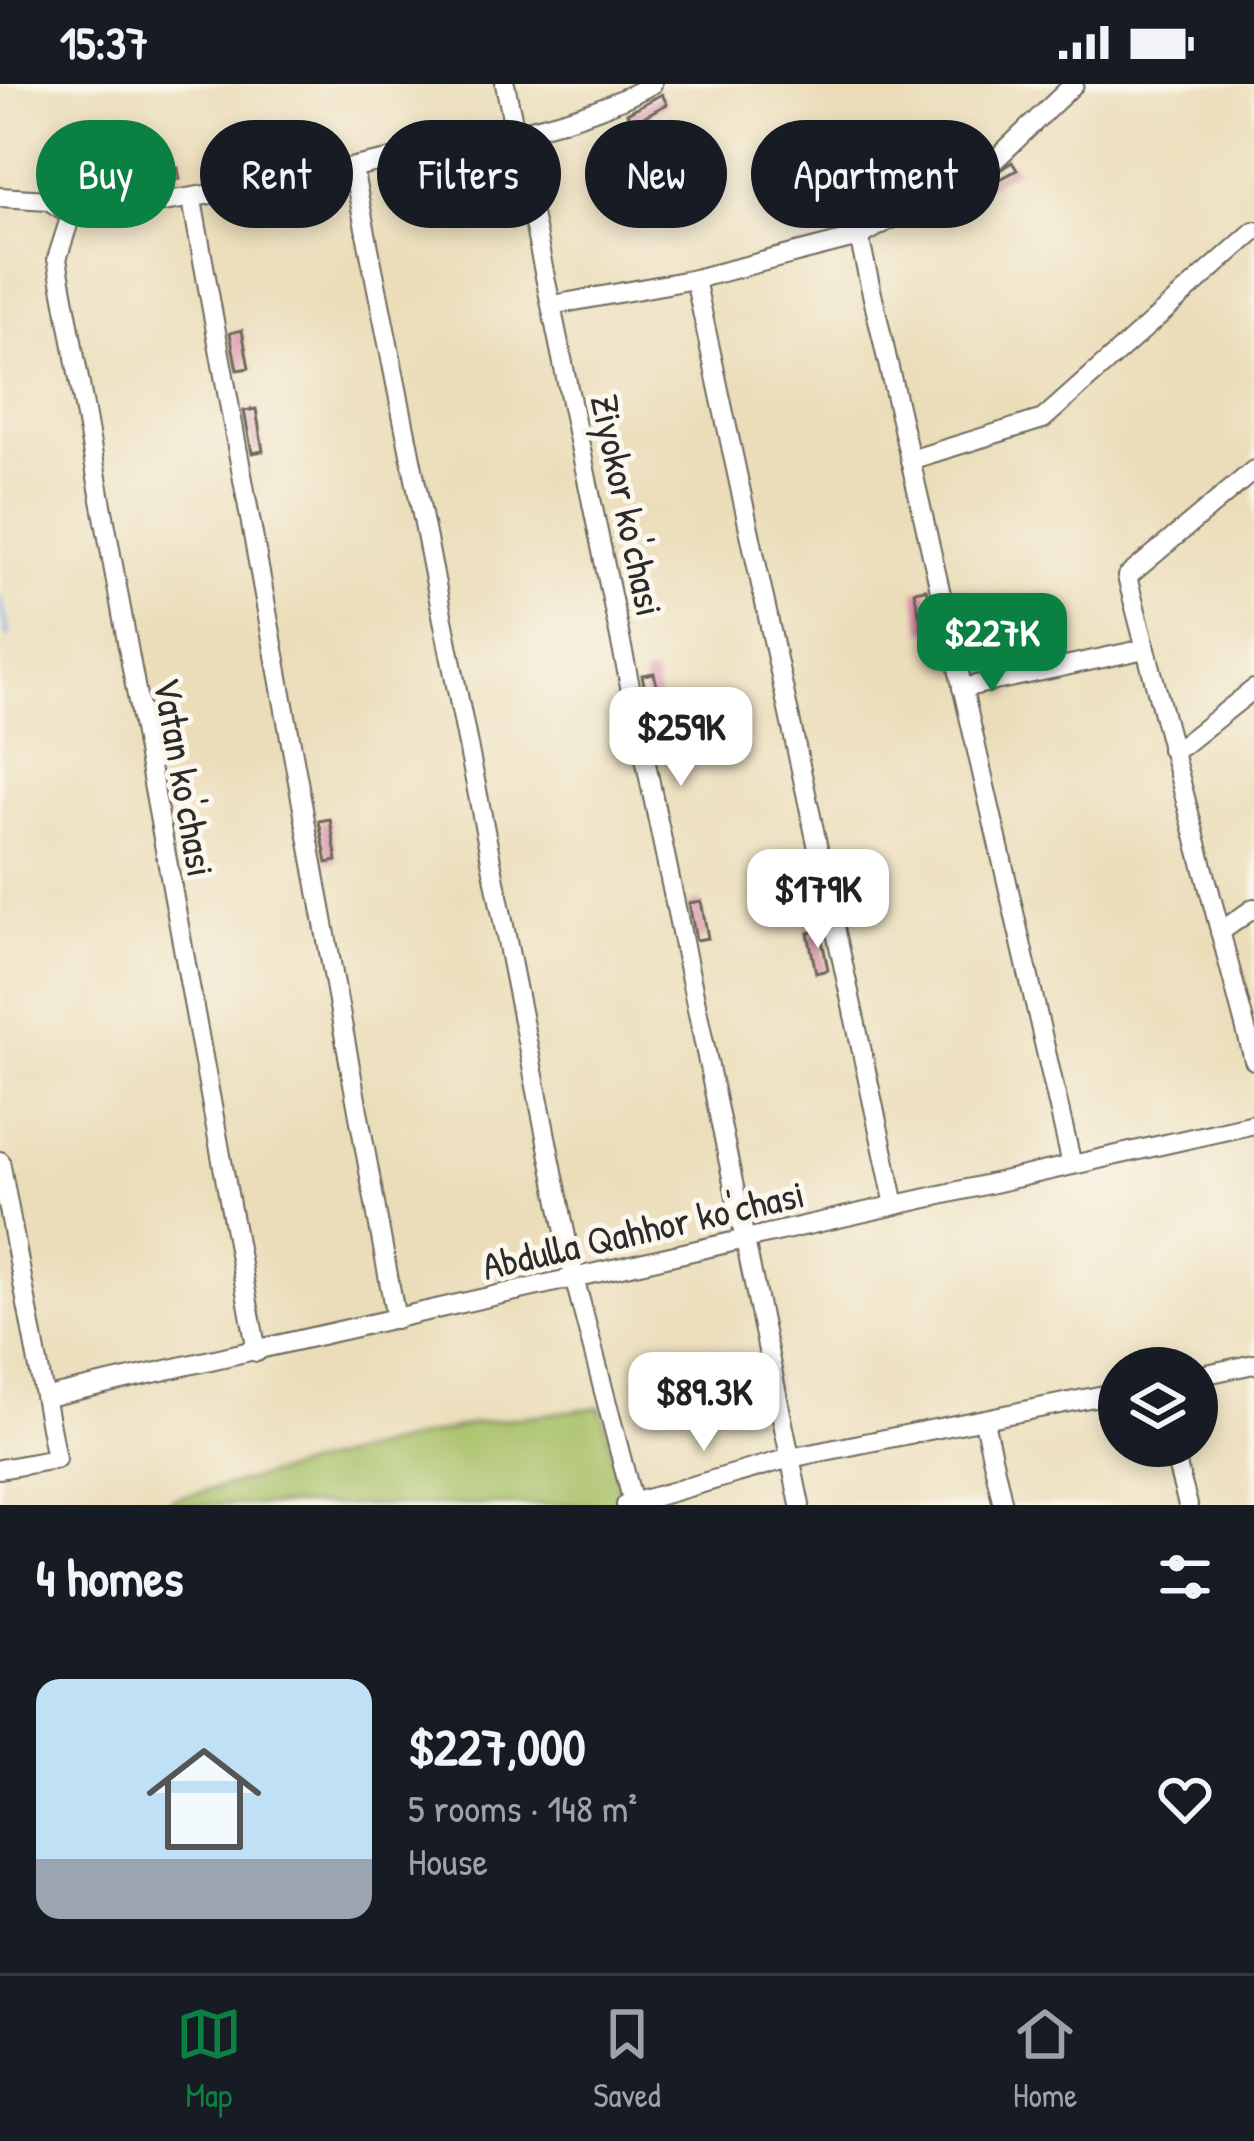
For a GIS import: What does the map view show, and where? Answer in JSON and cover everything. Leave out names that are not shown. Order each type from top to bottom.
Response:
[{"type":"street","name":"Ziyokor ko'chasi","points":[[505,84],[512,120]]},
{"type":"street","points":[[558,120],[622,101],[652,84]]},
{"type":"street","points":[[553,305],[695,279],[859,237],[995,160],[1074,84]]},
{"type":"street","points":[[377,163],[353,168],[574,1277],[629,1504],[790,1458],[1098,1397]]},
{"type":"street","points":[[0,197],[36,199]]},
{"type":"street","points":[[176,202],[200,199]]},
{"type":"street","points":[[193,200],[396,1319]]},
{"type":"street","name":"Vatan ko'chasi","points":[[67,228],[56,259],[257,1352]]},
{"type":"street","name":"Ziyokor ko'chasi","points":[[536,228],[800,1505]]},
{"type":"street","points":[[910,460],[1043,419],[1254,231]]},
{"type":"street","points":[[859,237],[1072,1165]]},
{"type":"street","points":[[695,279],[895,1205]]},
{"type":"street","points":[[1254,470],[1126,577],[1254,1060]]},
{"type":"street","points":[[962,688],[1145,649]]},
{"type":"street","points":[[1171,749],[1182,746],[1254,689]]},
{"type":"street","points":[[1220,932],[1254,908]]},
{"type":"street","name":"Abdulla Qahhor ko'chasi","points":[[47,1397],[1254,1124]]},
{"type":"street","points":[[0,1161],[56,1459],[0,1469]]},
{"type":"street","points":[[1218,1372],[1254,1364]]},
{"type":"street","points":[[984,1421],[1003,1505]]},
{"type":"street","points":[[1178,1467],[1188,1505]]},
{"type":"green space","points":[[601,1407],[624,1505],[166,1505],[172,1499],[476,1423]]},
{"type":"building","points":[[662,94],[667,104],[638,120],[630,120],[627,113]]},
{"type":"building","points":[[1012,162],[1017,170],[1000,179],[1000,170]]},
{"type":"building","points":[[242,330],[249,368],[237,370],[230,333]]},
{"type":"building","points":[[256,409],[263,451],[252,453],[244,411]]},
{"type":"building","points":[[926,589],[935,629],[923,632],[914,591]]},
{"type":"building","points":[[654,673],[663,713],[650,716],[642,675]]},
{"type":"building","points":[[330,819],[337,861],[327,863],[319,821]]},
{"type":"building","points":[[701,901],[708,938],[696,940],[689,903]]},
{"type":"building","points":[[820,930],[828,970],[816,973],[808,933]]},
{"type":"waterway","points":[[0,599],[8,636]]}]
